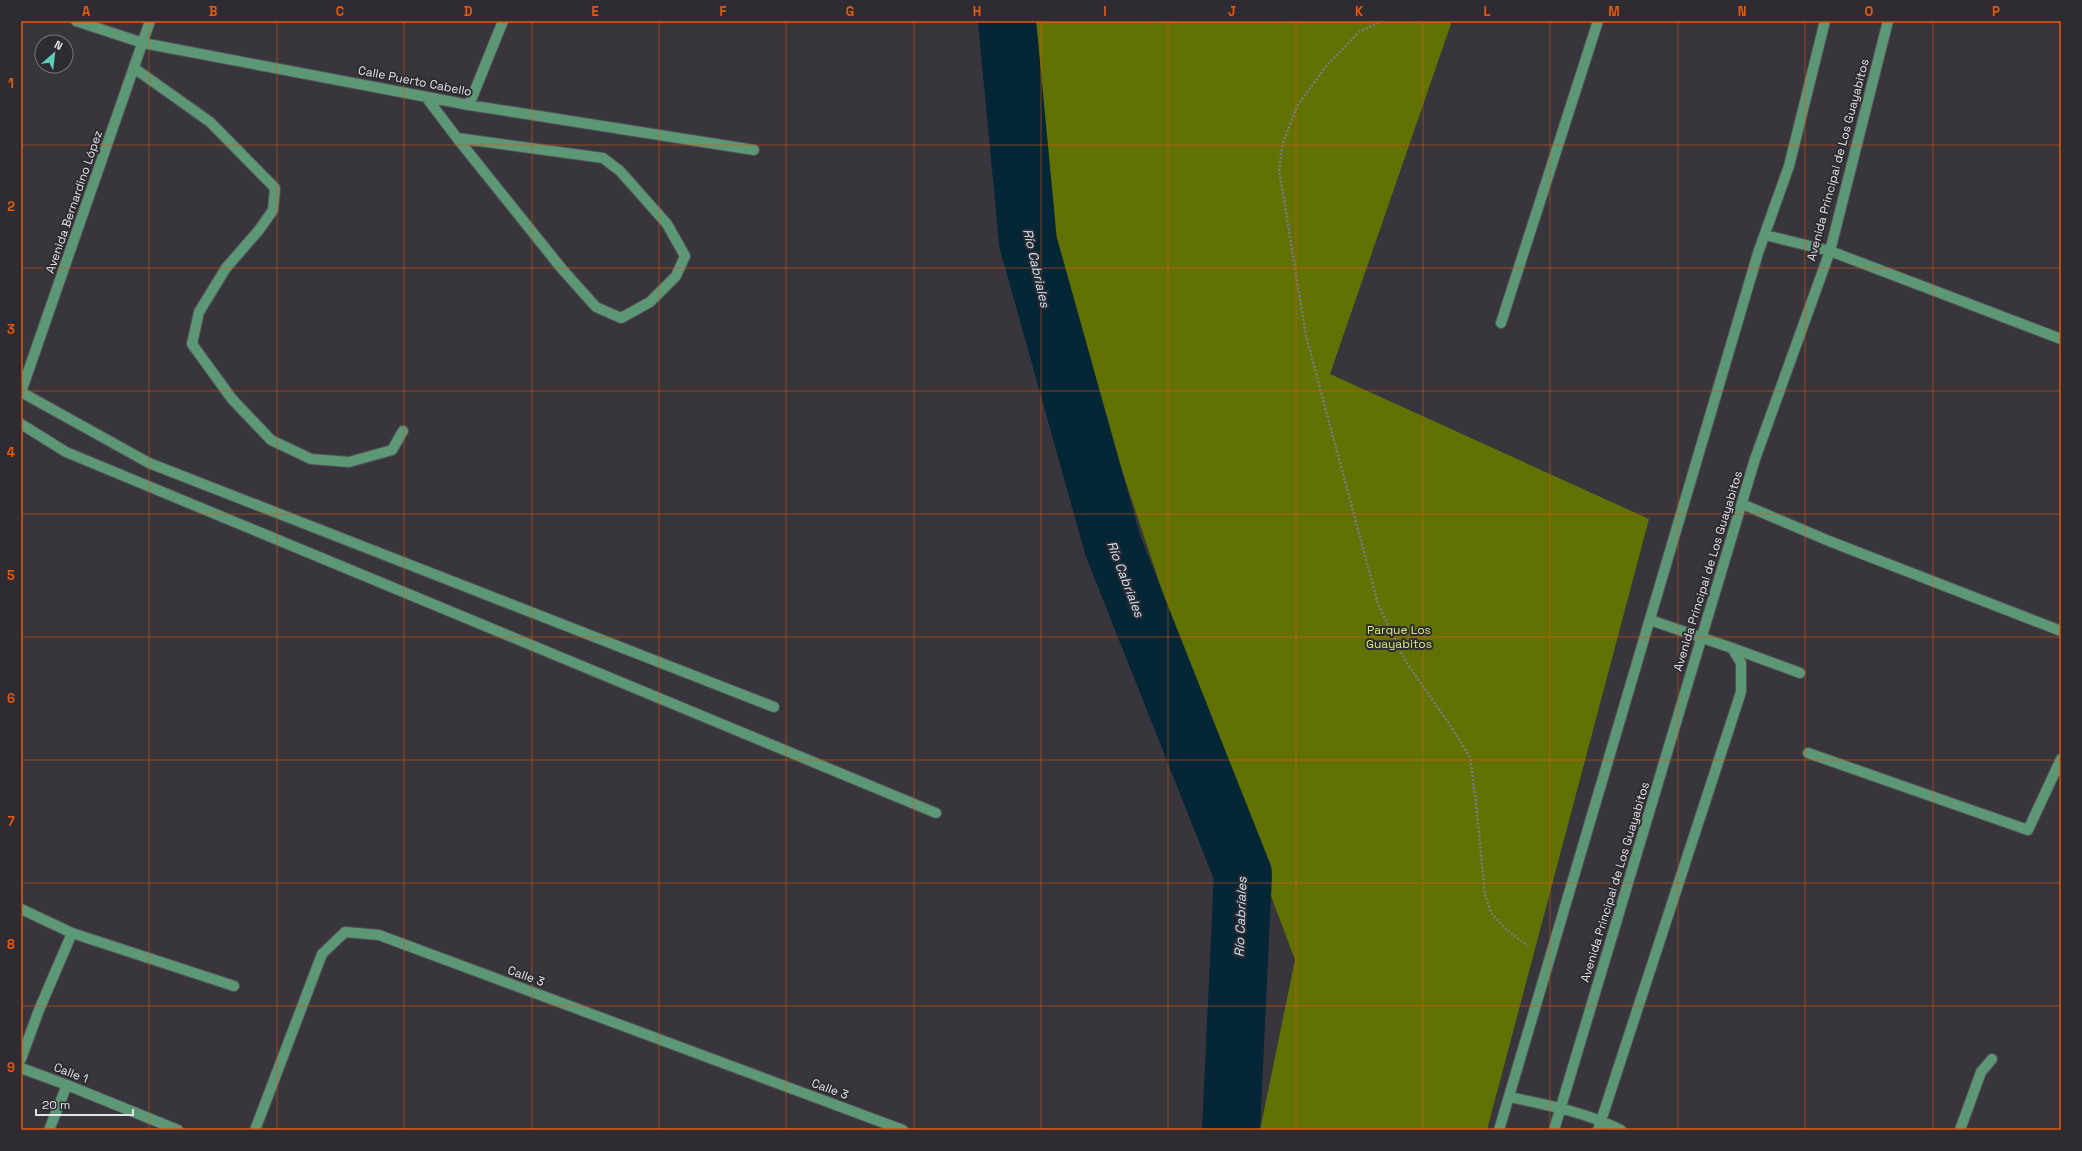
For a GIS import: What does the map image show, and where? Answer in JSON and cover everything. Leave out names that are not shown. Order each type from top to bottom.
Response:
[{"type":"street","name":"Calle Puerto Cabello","points":[[76,21],[143,43],[469,105],[754,150]]},
{"type":"street","name":"Avenida Bernardino López","points":[[21,392],[150,21]]},
{"type":"street","points":[[469,105],[503,21]]},
{"type":"street","points":[[1501,323],[1598,21]]},
{"type":"street","points":[[1499,1130],[1765,235],[1789,166],[1824,21]]},
{"type":"street","name":"Avenida Principal de Los Guayabitos","points":[[1554,1130],[1755,459],[1830,251],[1888,21]]},
{"type":"street","points":[[134,68],[210,122],[275,188],[273,210],[259,230],[226,268],[199,312],[192,344],[232,399],[271,440],[311,459],[349,462],[392,450],[403,431]]},
{"type":"street","points":[[426,96],[457,138],[562,269],[596,307],[621,318],[650,302],[676,276],[685,256],[667,224],[620,171],[603,158],[457,138]]},
{"type":"street","points":[[1765,235],[1830,251],[2061,339]]},
{"type":"street","points":[[21,392],[149,463],[774,707]]},
{"type":"street","points":[[21,424],[66,452],[936,813]]},
{"type":"street","points":[[1742,504],[1829,541],[2061,632]]},
{"type":"street","points":[[1650,620],[1800,672]]},
{"type":"street","points":[[1600,1125],[1741,692],[1741,663],[1732,648]]},
{"type":"street","points":[[1808,752],[2028,830],[2061,759]]},
{"type":"street","points":[[21,909],[72,933],[234,986]]},
{"type":"street","name":"Calle 3","points":[[255,1130],[322,954],[345,932],[379,935],[903,1130]]},
{"type":"street","points":[[21,1059],[39,1010],[72,933]]},
{"type":"street","points":[[1960,1130],[1981,1072],[1992,1059]]},
{"type":"street","name":"Calle 1","points":[[21,1068],[178,1130]]},
{"type":"street","points":[[49,1130],[67,1085]]},
{"type":"street","points":[[1509,1097],[1561,1107],[1600,1125],[1621,1130]]},
{"type":"path","points":[[1382,21],[1359,32],[1327,65],[1297,106],[1283,143],[1279,168],[1306,336],[1378,604],[1406,662],[1448,722],[1470,757],[1476,802],[1484,894],[1491,913],[1508,931],[1528,946]]},
{"type":"green space","name":"Parque Los Guayabitos","points":[[1030,21],[1452,21],[1330,374],[1649,519],[1487,1130],[1260,1130],[1295,960],[1208,728],[1059,282]]},
{"type":"waterway","name":"Río Cabriales","points":[[1007,21],[1028,242],[1113,546],[1243,874],[1231,1130]]}]
